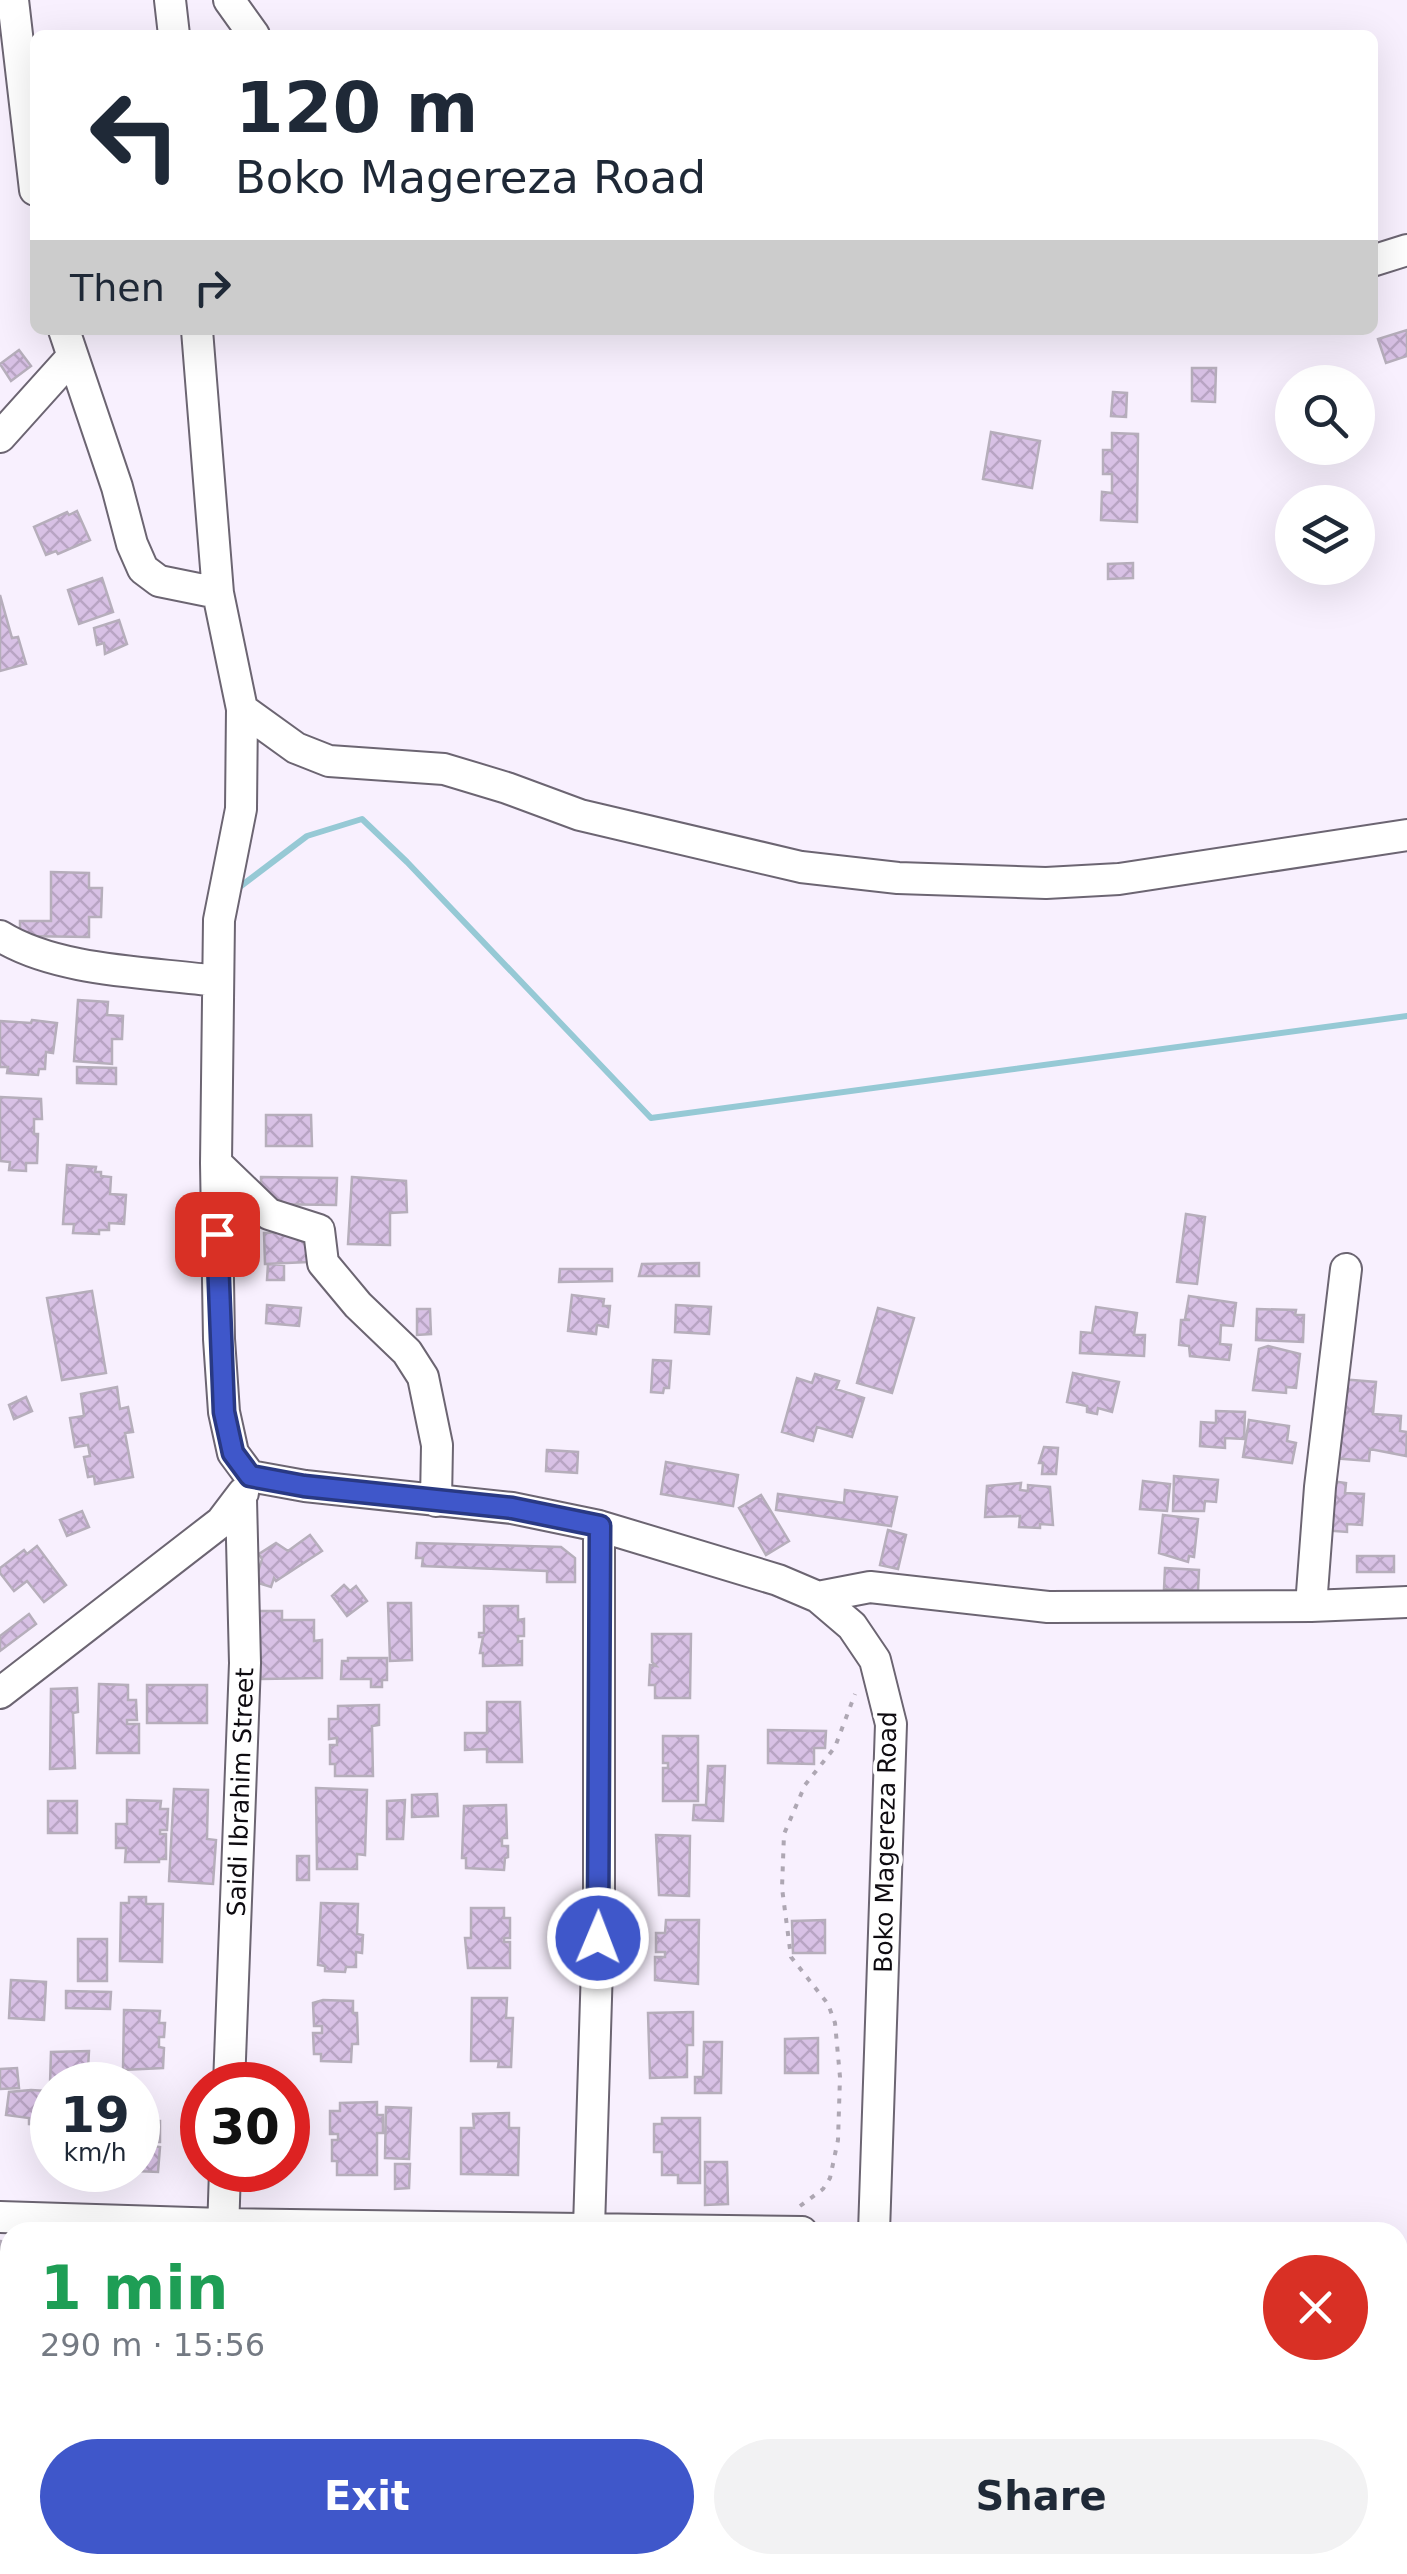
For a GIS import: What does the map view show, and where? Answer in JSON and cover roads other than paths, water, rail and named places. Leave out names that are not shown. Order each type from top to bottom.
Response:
[{"type":"street","points":[[14,0],[30,145]]},
{"type":"street","points":[[170,0],[173,30]]},
{"type":"street","points":[[229,0],[250,30]]},
{"type":"street","points":[[1378,259],[1407,250]]},
{"type":"street","points":[[0,1694],[222,1522],[246,1488],[224,1412],[216,1163],[219,920],[241,809],[242,708],[218,593],[197,335]]},
{"type":"street","points":[[68,344],[117,487],[132,544],[144,570],[159,581],[184,589],[218,593]]},
{"type":"street","points":[[0,436],[68,344]]},
{"type":"street","points":[[242,708],[296,748],[328,761],[444,769],[580,816],[800,866],[898,878],[1046,884],[1119,879],[1407,835]]},
{"type":"street","points":[[0,936],[45,956],[80,964],[216,980]]},
{"type":"street","points":[[216,1163],[269,1214],[319,1230],[323,1263],[358,1306],[407,1352],[423,1376],[436,1444],[436,1501]]},
{"type":"street","points":[[1312,1606],[1320,1487],[1346,1269]]},
{"type":"street","name":"Boko Magereza Road","points":[[246,1488],[512,1508],[600,1526],[778,1580],[818,1596],[852,1626],[875,1660],[891,1724],[874,2222]]},
{"type":"street","name":"Saidi Ibrahim Street","points":[[230,2062],[245,1662],[246,1488]]},
{"type":"street","points":[[589,2222],[599,1901],[600,1526]]},
{"type":"street","points":[[818,1596],[870,1587],[1048,1607],[1407,1602]]},
{"type":"street","points":[[223,2222],[224,2192]]},
{"type":"street","points":[[0,2217],[101,2222]]},
{"type":"waterway","points":[[237,889],[307,836],[362,819],[651,1118],[1407,1016]]}]
